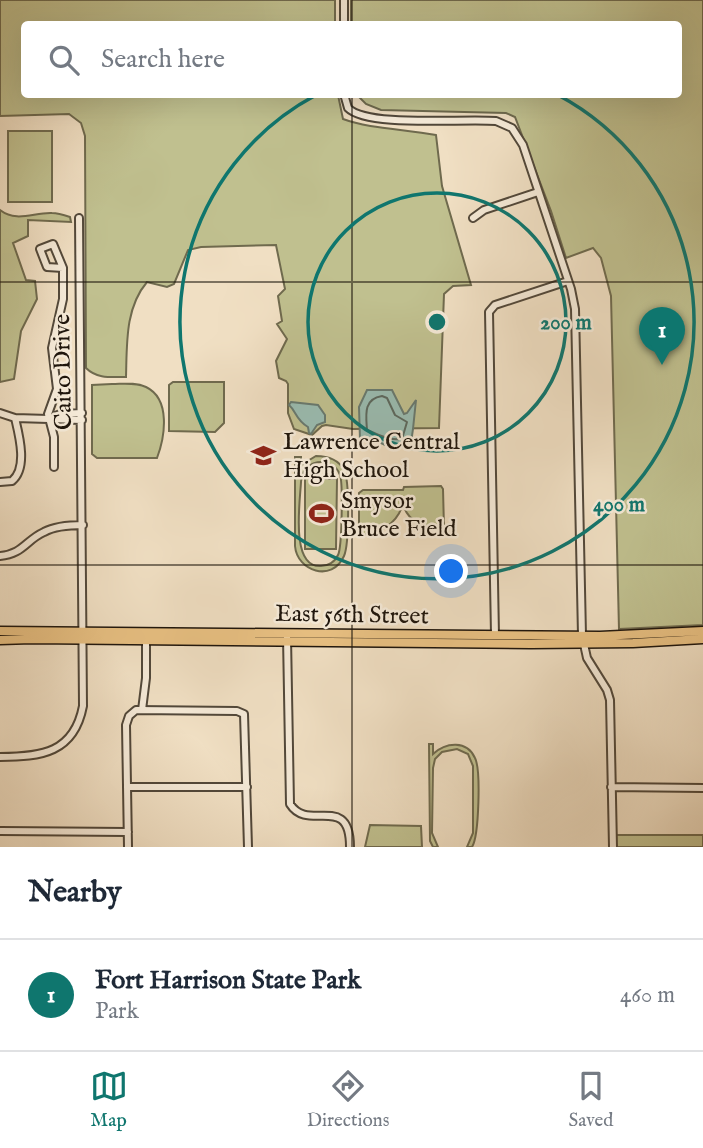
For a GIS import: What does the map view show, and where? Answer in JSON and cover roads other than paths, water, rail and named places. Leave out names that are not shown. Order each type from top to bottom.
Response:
[{"type":"main road","name":"East 56th Street","points":[[0,640],[147,630],[287,637]]},
{"type":"main road","name":"East 56th Street","points":[[0,631],[146,640],[287,637],[583,639],[703,631]]},
{"type":"main road","name":"East 56th Street","points":[[427,638],[495,635],[634,643],[703,639]]},
{"type":"street","points":[[344,0],[344,21]]},
{"type":"street","points":[[345,98],[350,111],[369,119],[490,121],[505,124],[514,130],[523,145],[573,297],[576,322],[583,639],[589,663],[610,697],[613,847]]},
{"type":"street","points":[[473,218],[487,208],[538,192]]},
{"type":"street","name":"Caito Drive","points":[[0,757],[31,757],[45,753],[65,741],[75,728],[83,706],[79,218]]},
{"type":"street","points":[[54,467],[50,405],[57,389],[51,348],[63,299],[62,268]]},
{"type":"street","points":[[495,635],[489,312],[495,304],[568,281]]},
{"type":"street","points":[[0,413],[15,418],[56,419],[82,416]]},
{"type":"street","points":[[0,482],[12,481],[19,474],[20,448],[15,418]]},
{"type":"street","points":[[0,556],[19,551],[44,531],[83,528]]},
{"type":"street","points":[[142,710],[147,630]]},
{"type":"street","points":[[287,637],[290,804],[305,816],[340,818],[349,830],[350,847]]},
{"type":"street","points":[[128,847],[126,725],[131,713],[142,710],[242,713],[245,718],[248,847]]},
{"type":"street","points":[[127,787],[247,787]]},
{"type":"street","points":[[611,787],[703,788]]},
{"type":"street","points":[[0,831],[128,832]]},
{"type":"water","points":[[367,390],[392,390],[404,414],[416,400],[411,443],[407,446],[389,447],[373,439],[360,440],[359,407]]},
{"type":"water","points":[[291,402],[318,405],[325,415],[325,422],[309,433],[308,427],[289,405]]},
{"type":"place","name":"Fort Harrison State Park","points":[[662,365]]},
{"type":"place","name":"Lawrence Central High School","points":[[263,455]]},
{"type":"place","name":"Smysor Bruce Field","points":[[321,514]]}]
